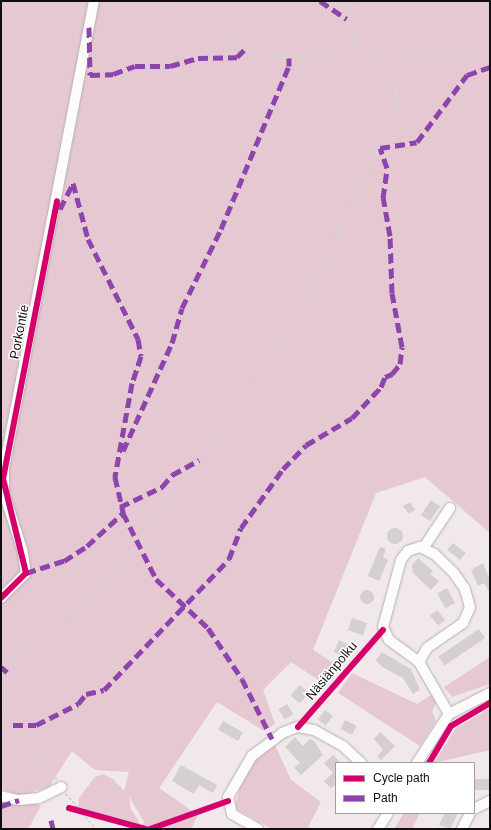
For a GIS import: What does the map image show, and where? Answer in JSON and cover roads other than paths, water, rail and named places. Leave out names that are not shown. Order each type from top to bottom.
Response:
[{"type":"street","name":"Porkontie","points":[[1,598],[26,573],[3,479],[94,1]]},
{"type":"street","points":[[424,548],[450,508]]},
{"type":"street","points":[[419,662],[427,648],[463,623],[470,607],[460,580],[424,548],[412,549],[401,560],[382,622],[386,637],[419,662],[449,714]]},
{"type":"street","points":[[418,762],[449,714],[490,693]]},
{"type":"street","points":[[258,829],[232,814],[228,797],[252,756],[282,733],[298,727],[314,730],[343,746],[360,762]]},
{"type":"street","points":[[1,796],[19,800],[39,798],[62,787]]},
{"type":"street","points":[[475,808],[490,801]]},
{"type":"street","points":[[378,829],[387,814]]},
{"type":"street","points":[[462,829],[470,814]]}]
